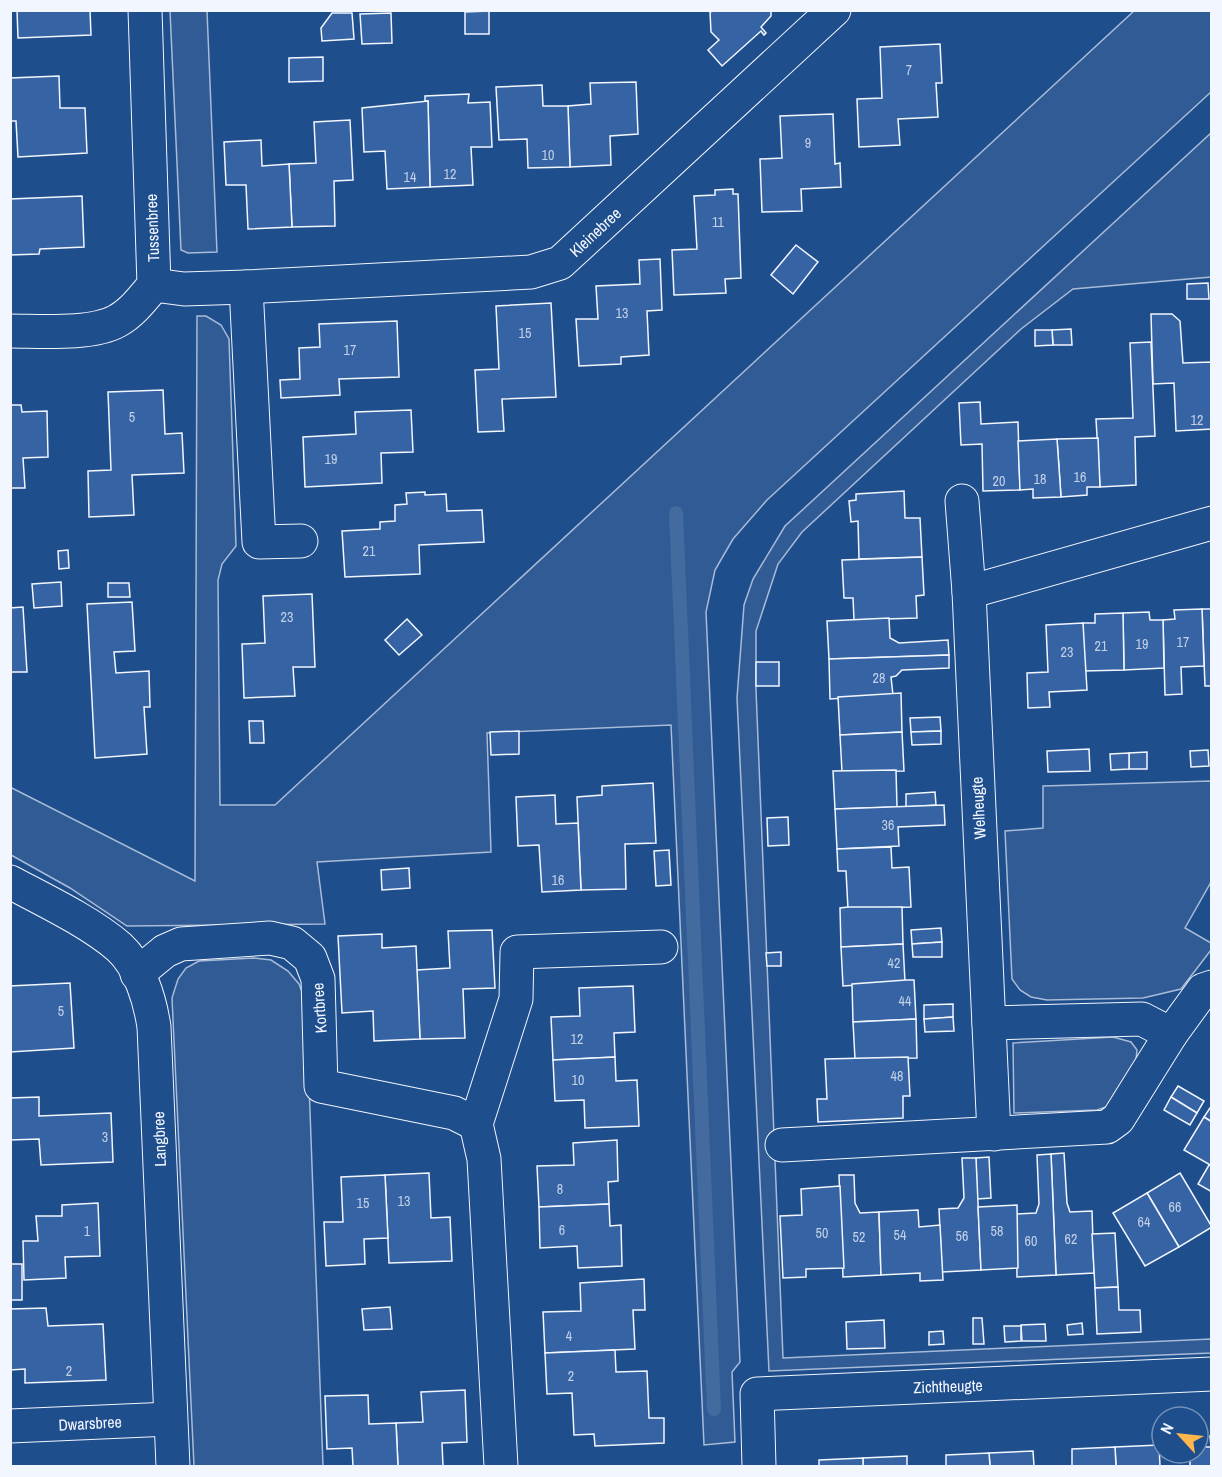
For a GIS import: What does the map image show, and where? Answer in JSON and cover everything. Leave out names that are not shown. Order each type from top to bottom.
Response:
[{"type":"street","name":"Tussenbree","points":[[10,332],[88,329],[116,322],[135,307],[154,285],[145,10]]},
{"type":"street","name":"Kleinebree","points":[[154,285],[184,289],[246,287],[531,272],[560,263],[834,10]]},
{"type":"street","points":[[246,287],[259,542],[301,541]]},
{"type":"street","name":"Welheugte","points":[[962,501],[969,592],[994,1134]]},
{"type":"street","points":[[969,592],[1212,523]]},
{"type":"street","name":"Langbree","points":[[10,882],[54,905],[120,948],[137,974],[150,1002],[154,1027],[173,1467]]},
{"type":"street","name":"Kortbree","points":[[137,974],[165,951],[181,944],[270,938],[292,944],[310,958],[318,979],[321,1086],[454,1113],[476,1124]]},
{"type":"street","points":[[501,1467],[484,1159],[476,1124],[516,999],[517,952],[661,947]]},
{"type":"street","points":[[782,1145],[1107,1127],[1118,1119],[1203,990],[1212,987]]},
{"type":"street","points":[[988,1023],[1142,1019],[1172,1034]]},
{"type":"street","name":"Zichtheugte","points":[[759,1467],[757,1394],[1212,1374]]},
{"type":"street","name":"Dwarsbree","points":[[10,1426],[170,1419]]},
{"type":"shaded area","points":[[170,11],[207,11],[217,252],[188,253],[181,250]]},
{"type":"shaded area","points":[[1134,11],[1211,11],[1211,92],[767,500],[733,539],[715,570],[706,612],[740,1362],[732,1372],[735,1442],[704,1445],[671,725],[487,733],[491,852],[317,862],[325,924],[127,926],[70,888],[11,855],[10,787],[195,881],[197,316],[206,316],[221,325],[229,339],[236,546],[222,564],[218,580],[220,805],[275,805]]},
{"type":"shaded area","points":[[1211,133],[1211,277],[1073,289],[1021,329],[802,532],[778,564],[756,631],[756,690],[783,1358],[1211,1339],[1211,1353],[769,1371],[737,698],[744,605],[753,579],[785,526]]},
{"type":"shaded area","points":[[1211,781],[1211,882],[1185,928],[1211,943],[1211,950],[1181,989],[1143,998],[1047,1000],[1031,997],[1020,990],[1012,979],[1005,831],[1043,828],[1043,786]]},
{"type":"shaded area","points":[[254,958],[271,960],[288,971],[299,984],[306,1002],[323,1466],[194,1466],[172,998],[178,979],[186,968],[199,961]]},
{"type":"shaded area","points":[[1113,1037],[1131,1042],[1137,1050],[1136,1060],[1109,1106],[1097,1110],[1014,1113],[1013,1043]]},
{"type":"building","points":[[17,10],[90,10],[91,35],[18,38]]},
{"type":"building","points":[[714,10],[778,11],[771,11],[771,16],[761,27],[766,33],[764,35],[761,31],[722,66],[708,50],[719,40],[711,32],[710,12]]},
{"type":"building","points":[[489,11],[489,34],[465,34],[465,12]]},
{"type":"building","points":[[332,13],[352,13],[354,39],[322,41],[321,28]]},
{"type":"building","points":[[391,13],[392,43],[362,44],[360,14]]},
{"type":"building","points":[[940,44],[942,83],[936,83],[938,117],[898,119],[900,145],[859,147],[857,99],[882,98],[880,47]]},
{"type":"building","points":[[323,57],[323,81],[289,82],[289,58]]},
{"type":"building","points":[[59,76],[60,108],[85,108],[87,153],[18,157],[16,121],[10,121],[10,78]]},
{"type":"building","points":[[636,82],[638,134],[610,136],[611,165],[570,167],[568,106],[591,104],[590,83]]},
{"type":"building","points":[[542,85],[543,106],[568,106],[570,167],[528,168],[527,139],[499,140],[496,87]]},
{"type":"building","points":[[469,94],[468,103],[490,102],[492,147],[471,147],[473,185],[430,187],[428,101],[425,101],[425,96]]},
{"type":"building","points":[[428,101],[430,187],[387,189],[385,151],[364,152],[362,108]]},
{"type":"building","points":[[833,114],[835,164],[840,163],[841,187],[801,189],[802,211],[762,212],[760,159],[782,158],[780,116]]},
{"type":"building","points":[[350,120],[353,180],[334,181],[335,226],[292,227],[289,164],[316,163],[314,122]]},
{"type":"building","points":[[261,140],[262,166],[289,164],[292,227],[248,229],[246,185],[226,185],[224,142]]},
{"type":"building","points":[[733,189],[733,194],[738,194],[741,278],[725,279],[726,293],[674,295],[672,250],[697,249],[694,196],[715,195],[715,190]]},
{"type":"building","points":[[82,196],[84,247],[40,249],[39,254],[10,255],[10,199]]},
{"type":"building","points":[[796,245],[818,262],[793,294],[771,275]]},
{"type":"building","points":[[660,259],[662,310],[647,311],[649,355],[621,357],[621,364],[579,366],[576,319],[598,319],[596,286],[640,284],[639,260]]},
{"type":"building","points":[[1208,283],[1209,299],[1187,299],[1187,284]]},
{"type":"building","points":[[551,303],[556,397],[502,399],[504,431],[478,432],[475,370],[499,369],[496,306]]},
{"type":"building","points":[[1151,314],[1172,314],[1180,321],[1183,363],[1212,362],[1212,429],[1176,431],[1174,383],[1153,384]]},
{"type":"building","points":[[397,321],[399,377],[339,379],[340,395],[281,398],[280,380],[300,379],[299,348],[320,347],[319,324]]},
{"type":"building","points":[[1071,329],[1072,345],[1053,345],[1052,330]]},
{"type":"building","points":[[1035,330],[1052,330],[1053,345],[1035,346]]},
{"type":"building","points":[[1151,342],[1155,436],[1135,437],[1136,485],[1100,487],[1096,419],[1133,418],[1130,343]]},
{"type":"building","points":[[163,390],[165,434],[182,433],[184,473],[132,475],[134,515],[89,517],[88,471],[111,470],[108,392]]},
{"type":"building","points":[[980,402],[981,424],[1018,422],[1020,490],[983,491],[982,444],[961,445],[959,403]]},
{"type":"building","points":[[10,405],[21,405],[22,412],[47,411],[48,457],[23,458],[25,488],[10,488]]},
{"type":"building","points":[[411,410],[413,452],[381,453],[382,483],[305,487],[303,437],[356,434],[355,412]]},
{"type":"building","points":[[1098,438],[1100,487],[1087,487],[1087,495],[1061,497],[1057,439]]},
{"type":"building","points":[[1057,439],[1061,497],[1033,498],[1033,489],[1020,490],[1018,441]]},
{"type":"building","points":[[904,491],[905,518],[920,518],[922,557],[859,559],[858,521],[851,522],[849,501],[856,500],[856,494]]},
{"type":"building","points":[[425,492],[425,495],[446,494],[447,511],[482,510],[484,542],[419,545],[420,574],[345,577],[342,531],[380,529],[380,522],[395,521],[395,505],[407,504],[406,493]]},
{"type":"building","points":[[68,550],[69,568],[59,569],[58,551]]},
{"type":"building","points":[[922,557],[924,595],[916,596],[917,618],[854,620],[853,598],[844,598],[842,560]]},
{"type":"building","points":[[61,582],[62,606],[34,608],[32,584]]},
{"type":"building","points":[[108,583],[129,583],[130,597],[108,597]]},
{"type":"building","points":[[312,594],[315,667],[293,667],[295,696],[244,698],[242,644],[265,643],[263,596]]},
{"type":"building","points":[[132,602],[135,651],[114,652],[116,673],[149,671],[150,707],[144,707],[147,754],[95,758],[87,604]]},
{"type":"building","points":[[23,607],[27,672],[10,672],[10,608]]},
{"type":"building","points":[[1202,609],[1212,609],[1212,686],[1205,686]]},
{"type":"building","points":[[1202,609],[1204,666],[1181,667],[1182,694],[1165,695],[1163,620],[1175,619],[1174,610]]},
{"type":"building","points":[[1149,612],[1150,620],[1163,620],[1164,668],[1124,670],[1123,613]]},
{"type":"building","points":[[1123,613],[1124,670],[1084,671],[1083,623],[1095,623],[1095,614]]},
{"type":"building","points":[[889,618],[890,638],[899,643],[948,640],[949,655],[829,659],[827,621]]},
{"type":"building","points":[[407,619],[422,635],[399,655],[385,640]]},
{"type":"building","points":[[1083,623],[1087,690],[1049,692],[1050,707],[1028,708],[1027,673],[1048,672],[1046,625]]},
{"type":"building","points":[[949,655],[949,668],[902,670],[896,676],[891,677],[893,695],[830,699],[829,659]]},
{"type":"building","points":[[756,662],[779,662],[779,686],[756,686]]},
{"type":"building","points":[[901,693],[902,732],[840,735],[838,697]]},
{"type":"building","points":[[940,717],[941,731],[911,732],[910,718]]},
{"type":"building","points":[[249,721],[263,721],[264,743],[250,743]]},
{"type":"building","points":[[519,731],[519,754],[491,755],[490,732]]},
{"type":"building","points":[[941,731],[941,744],[912,745],[911,732]]},
{"type":"building","points":[[902,732],[904,771],[842,772],[840,735]]},
{"type":"building","points":[[1089,749],[1090,771],[1048,772],[1047,751]]},
{"type":"building","points":[[1208,750],[1209,766],[1191,767],[1190,751]]},
{"type":"building","points":[[1147,752],[1147,769],[1129,769],[1129,753]]},
{"type":"building","points":[[1129,753],[1129,769],[1111,770],[1110,754]]},
{"type":"building","points":[[896,770],[897,807],[835,809],[833,771]]},
{"type":"building","points":[[653,783],[656,843],[625,844],[626,889],[581,890],[577,797],[602,795],[602,786]]},
{"type":"building","points":[[935,792],[936,805],[906,807],[906,794]]},
{"type":"building","points":[[555,795],[556,824],[578,823],[581,890],[542,892],[539,845],[518,846],[516,797]]},
{"type":"building","points":[[944,805],[945,825],[898,827],[899,846],[837,849],[835,809]]},
{"type":"building","points":[[788,817],[789,845],[768,846],[767,818]]},
{"type":"building","points":[[891,847],[892,868],[909,867],[911,907],[848,909],[846,871],[838,871],[837,849]]},
{"type":"building","points":[[669,850],[671,885],[656,886],[654,851]]},
{"type":"building","points":[[409,868],[410,888],[382,890],[381,870]]},
{"type":"building","points":[[902,907],[903,944],[841,947],[840,908]]},
{"type":"building","points":[[941,928],[942,942],[912,944],[911,930]]},
{"type":"building","points":[[492,930],[495,988],[463,989],[465,1038],[420,1039],[417,970],[450,968],[448,931]]},
{"type":"building","points":[[382,934],[382,948],[416,946],[420,1039],[374,1041],[373,1011],[342,1013],[338,936]]},
{"type":"building","points":[[942,942],[942,957],[913,957],[912,944]]},
{"type":"building","points":[[903,944],[905,982],[843,986],[841,947]]},
{"type":"building","points":[[781,952],[781,966],[767,966],[766,953]]},
{"type":"building","points":[[914,980],[916,1019],[853,1022],[852,984]]},
{"type":"building","points":[[70,983],[74,1048],[10,1052],[10,986]]},
{"type":"building","points":[[633,986],[635,1032],[614,1033],[615,1057],[553,1060],[551,1017],[580,1016],[579,988]]},
{"type":"building","points":[[953,1004],[953,1017],[924,1019],[924,1005]]},
{"type":"building","points":[[953,1017],[954,1031],[925,1032],[924,1019]]},
{"type":"building","points":[[916,1019],[917,1058],[855,1059],[853,1022]]},
{"type":"building","points":[[615,1057],[616,1081],[637,1080],[639,1126],[585,1128],[584,1100],[555,1101],[553,1060]]},
{"type":"building","points":[[908,1057],[910,1096],[903,1096],[903,1118],[818,1122],[817,1099],[827,1099],[825,1059]]},
{"type":"building","points":[[1178,1086],[1204,1101],[1197,1113],[1171,1097]]},
{"type":"building","points":[[39,1097],[39,1116],[111,1113],[113,1162],[41,1165],[39,1139],[10,1140],[10,1098]]},
{"type":"building","points":[[1171,1097],[1197,1113],[1190,1125],[1164,1110]]},
{"type":"building","points":[[1212,1105],[1212,1122],[1204,1117]]},
{"type":"building","points":[[1204,1117],[1212,1122],[1212,1166],[1184,1150]]},
{"type":"building","points":[[617,1140],[618,1181],[608,1182],[609,1204],[539,1207],[537,1166],[574,1165],[573,1143]]},
{"type":"building","points":[[1064,1153],[1067,1203],[1070,1212],[1092,1211],[1094,1273],[1056,1275],[1051,1154]]},
{"type":"building","points":[[1051,1154],[1056,1275],[1017,1277],[1016,1214],[1036,1213],[1039,1204],[1037,1155]]},
{"type":"building","points":[[989,1157],[991,1198],[977,1199],[976,1158]]},
{"type":"building","points":[[962,1158],[976,1158],[981,1270],[942,1272],[939,1209],[958,1208],[964,1198]]},
{"type":"building","points":[[1209,1165],[1212,1166],[1212,1192],[1198,1184]]},
{"type":"building","points":[[429,1173],[431,1218],[450,1217],[452,1261],[389,1263],[385,1175]]},
{"type":"building","points":[[1180,1173],[1212,1227],[1179,1247],[1147,1193]]},
{"type":"building","points":[[385,1175],[388,1238],[364,1239],[365,1264],[326,1266],[324,1222],[343,1222],[341,1177]]},
{"type":"building","points":[[839,1175],[854,1175],[855,1203],[860,1213],[879,1212],[881,1275],[843,1277]]},
{"type":"building","points":[[840,1186],[844,1268],[806,1269],[806,1277],[783,1278],[780,1216],[802,1215],[801,1189]]},
{"type":"building","points":[[1147,1193],[1179,1247],[1145,1266],[1113,1213]]},
{"type":"building","points":[[98,1203],[100,1256],[65,1257],[66,1278],[24,1280],[23,1241],[38,1241],[36,1216],[62,1216],[62,1205]]},
{"type":"building","points":[[609,1204],[610,1226],[621,1225],[622,1266],[578,1268],[577,1246],[540,1248],[539,1207]]},
{"type":"building","points":[[1017,1205],[1018,1268],[981,1270],[978,1207]]},
{"type":"building","points":[[918,1210],[919,1227],[940,1225],[943,1280],[920,1281],[920,1273],[881,1275],[879,1212]]},
{"type":"building","points":[[1115,1233],[1118,1287],[1095,1288],[1092,1234]]},
{"type":"building","points":[[10,1264],[22,1264],[22,1300],[10,1300]]},
{"type":"building","points":[[644,1279],[645,1310],[633,1310],[635,1349],[545,1353],[543,1312],[581,1311],[580,1283]]},
{"type":"building","points":[[1118,1287],[1119,1310],[1140,1310],[1141,1332],[1097,1334],[1095,1288]]},
{"type":"building","points":[[390,1307],[392,1329],[364,1330],[362,1309]]},
{"type":"building","points":[[46,1308],[48,1326],[103,1324],[106,1380],[25,1383],[25,1369],[10,1370],[10,1309]]},
{"type":"building","points":[[973,1318],[982,1318],[984,1344],[973,1344]]},
{"type":"building","points":[[884,1320],[885,1348],[847,1349],[846,1322]]},
{"type":"building","points":[[1082,1323],[1083,1334],[1068,1335],[1067,1325]]},
{"type":"building","points":[[1045,1324],[1046,1341],[1022,1341],[1021,1325]]},
{"type":"building","points":[[1004,1326],[1021,1326],[1021,1341],[1005,1342]]},
{"type":"building","points":[[943,1331],[944,1344],[929,1345],[929,1332]]},
{"type":"building","points":[[615,1350],[616,1372],[647,1371],[649,1418],[664,1418],[664,1443],[595,1446],[594,1434],[574,1435],[572,1393],[547,1394],[545,1353]]},
{"type":"building","points":[[465,1390],[467,1442],[442,1443],[443,1466],[398,1466],[396,1423],[423,1422],[421,1392]]},
{"type":"building","points":[[368,1395],[369,1424],[396,1423],[398,1466],[353,1466],[352,1448],[327,1449],[325,1396]]},
{"type":"building","points":[[1210,1436],[1212,1436],[1212,1466],[1190,1466],[1210,1465]]},
{"type":"building","points":[[1150,1445],[1150,1465],[1160,1466],[1116,1466],[1115,1447]]},
{"type":"building","points":[[1115,1447],[1116,1466],[1072,1466],[1072,1449]]},
{"type":"building","points":[[1033,1451],[1034,1466],[990,1466],[989,1453]]},
{"type":"building","points":[[989,1453],[990,1466],[946,1466],[946,1455]]},
{"type":"building","points":[[907,1456],[907,1466],[863,1466],[863,1458]]},
{"type":"building","points":[[863,1458],[863,1466],[819,1466],[819,1460]]},
{"type":"waterway","points":[[676,513],[714,1409]]}]
